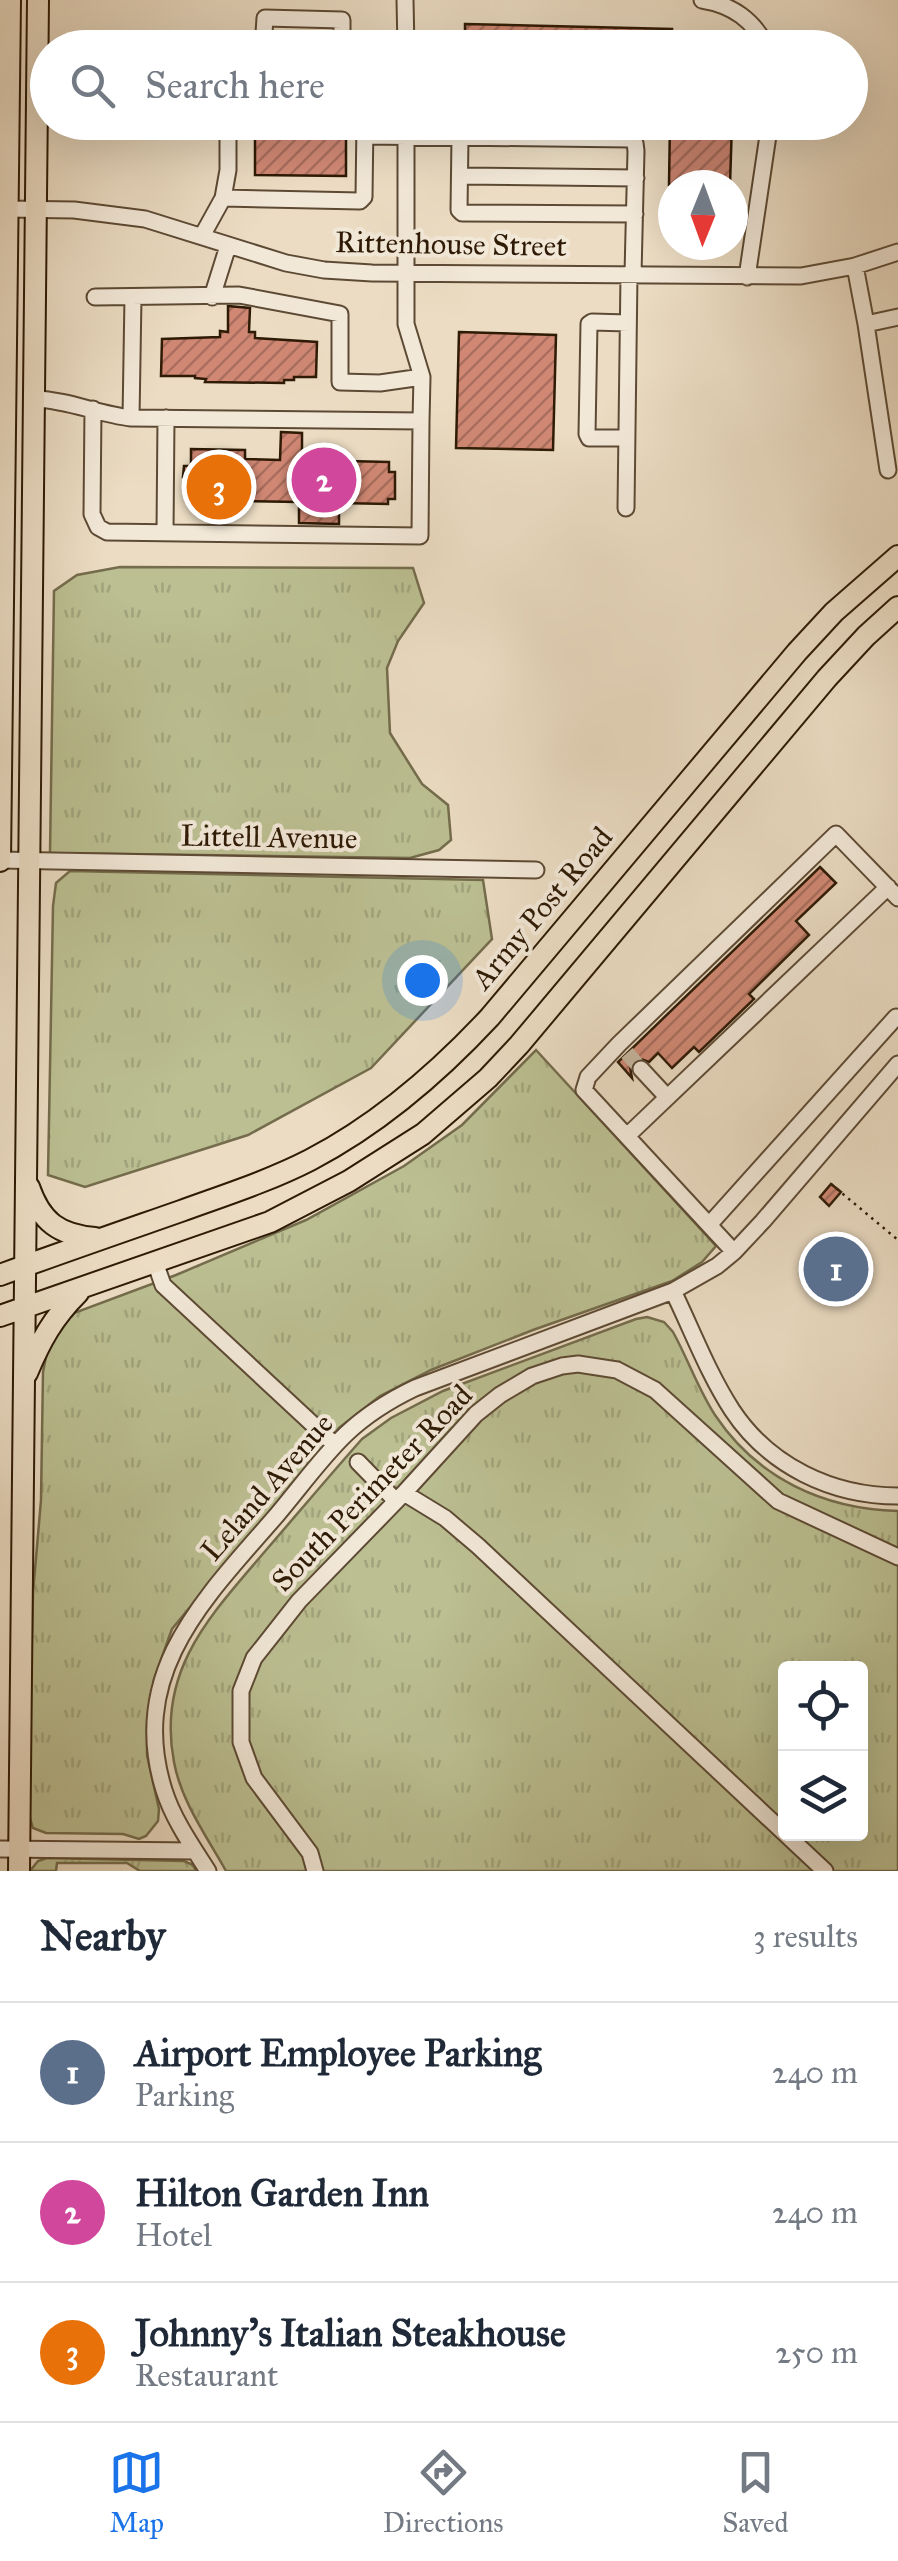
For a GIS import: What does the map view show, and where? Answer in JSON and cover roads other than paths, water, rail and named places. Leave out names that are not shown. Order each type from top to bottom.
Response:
[{"type":"main road","points":[[0,860],[3,320],[10,0]]},
{"type":"main road","points":[[37,30],[38,0]]},
{"type":"main road","points":[[19,1871],[10,1849],[24,1379],[35,140]]},
{"type":"main road","points":[[3,399],[34,399]]},
{"type":"main road","name":"Army Post Road","points":[[0,1275],[266,1181],[363,1128],[424,1083],[490,1017],[809,639],[898,556]]},
{"type":"main road","points":[[0,1316],[270,1222],[386,1159],[457,1107],[519,1045],[827,678],[898,607]]},
{"type":"main road","points":[[26,1176],[40,1213],[48,1221],[70,1234],[102,1238]]},
{"type":"main road","points":[[24,1379],[57,1314],[84,1287]]},
{"type":"street","points":[[405,0],[406,30]]},
{"type":"street","points":[[702,0],[745,16],[757,30]]},
{"type":"street","points":[[265,30],[265,18],[342,20],[342,30]]},
{"type":"street","points":[[202,236],[223,198],[228,140]]},
{"type":"street","points":[[223,198],[360,201],[364,197],[365,140]]},
{"type":"street","points":[[93,409],[92,514],[98,527],[107,532],[420,536],[422,377],[406,324],[406,140]]},
{"type":"street","points":[[460,140],[462,212],[635,214]]},
{"type":"street","points":[[626,508],[628,322],[636,178],[635,144],[631,140]]},
{"type":"street","points":[[747,276],[767,140]]},
{"type":"street","points":[[460,176],[636,178]]},
{"type":"street","name":"Rittenhouse Street","points":[[8,209],[109,213],[145,219],[286,264],[406,274],[802,276],[855,266],[898,252]]},
{"type":"street","points":[[212,297],[228,246]]},
{"type":"street","points":[[855,266],[888,470]]},
{"type":"street","points":[[95,296],[239,295],[340,314],[340,382],[380,383],[422,377]]},
{"type":"street","points":[[131,418],[133,297]]},
{"type":"street","points":[[866,324],[898,317]]},
{"type":"street","points":[[626,438],[589,438],[587,434],[589,324],[628,322]]},
{"type":"street","points":[[34,399],[55,400],[109,416],[131,418],[421,422]]},
{"type":"street","points":[[165,532],[166,418]]},
{"type":"street","points":[[627,1136],[893,893],[836,834],[623,1048],[588,1078],[584,1090],[734,1252]]},
{"type":"street","name":"Littell Avenue","points":[[0,860],[536,870]]},
{"type":"street","points":[[710,1225],[897,1016]]},
{"type":"street","name":"Leland Avenue","points":[[208,1871],[164,1791],[157,1756],[157,1704],[166,1670],[174,1648],[196,1612],[335,1445],[377,1410],[416,1388],[699,1278],[734,1252],[898,1064]]},
{"type":"street","points":[[642,1069],[668,1097]]},
{"type":"street","points":[[156,1262],[163,1286],[335,1445]]},
{"type":"street","points":[[673,1291],[732,1410],[772,1455],[811,1478],[838,1488],[898,1496]]},
{"type":"street","name":"South Perimeter Road","points":[[314,1871],[310,1853],[254,1778],[240,1742],[241,1692],[254,1658],[277,1626],[476,1414],[500,1394],[532,1376],[578,1364],[618,1370],[656,1390],[778,1501],[898,1557]]},
{"type":"street","points":[[358,1462],[400,1497],[445,1518],[467,1536],[825,1871]]},
{"type":"street","points":[[10,1849],[196,1851]]},
{"type":"tunnel","points":[[627,1053],[641,1069]]},
{"type":"place","name":"Hilton Garden Inn","points":[[324,480]]},
{"type":"place","name":"Johnny's Italian Steakhouse","points":[[219,487]]},
{"type":"place","name":"Airport Employee Parking","points":[[836,1269]]}]
